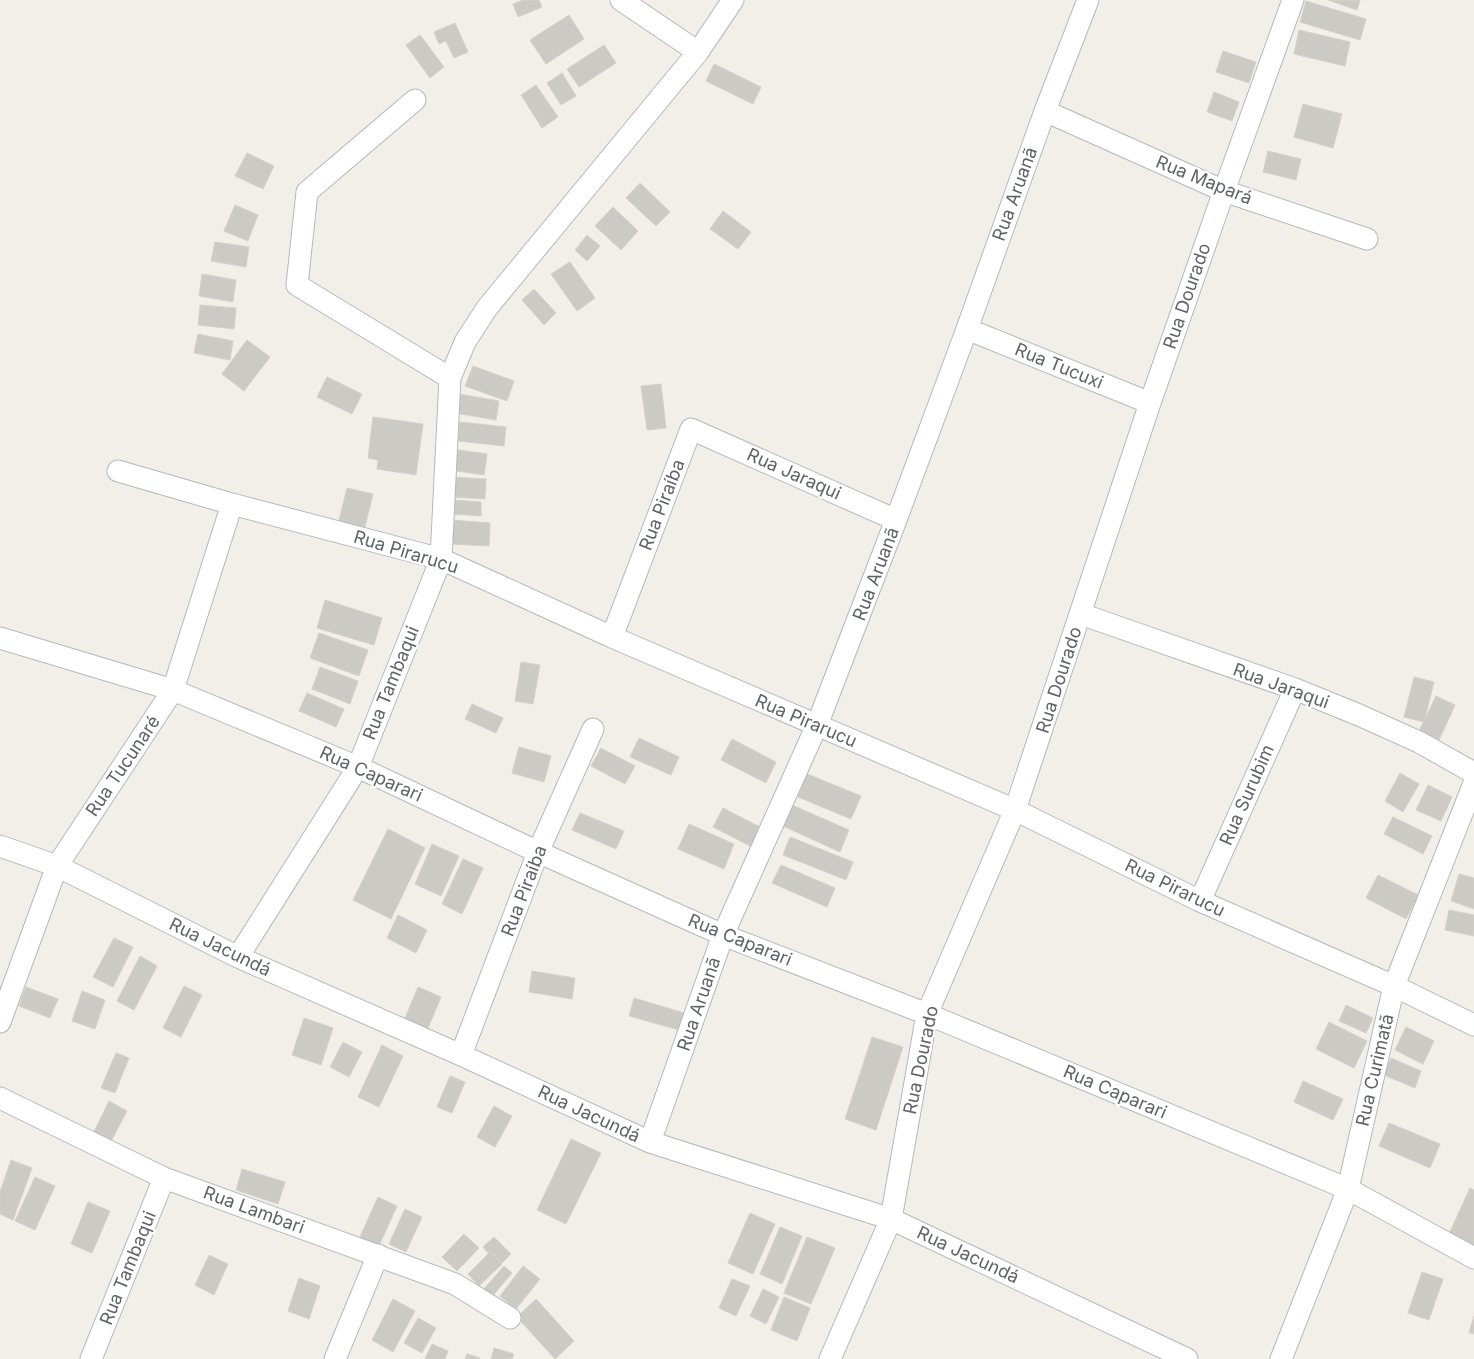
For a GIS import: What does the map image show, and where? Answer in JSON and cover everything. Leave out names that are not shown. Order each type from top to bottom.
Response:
[{"type":"street","points":[[622,0],[698,52]]},
{"type":"street","name":"Rua Tambaqui","points":[[238,957],[358,767],[441,559],[450,378],[465,342],[487,308],[698,52],[733,0]]},
{"type":"street","name":"Rua Aruanã","points":[[650,1142],[723,935],[818,725],[967,329],[1045,111],[1088,0]]},
{"type":"street","name":"Rua Dourado","points":[[830,1359],[891,1219],[927,1014],[1015,810],[1150,403],[1293,0]]},
{"type":"street","points":[[415,100],[307,192],[297,285],[450,378]]},
{"type":"street","name":"Rua Mapará","points":[[1045,111],[1224,191],[1367,239]]},
{"type":"street","name":"Rua Tucuxi","points":[[967,329],[1150,403]]},
{"type":"street","name":"Rua Jaraqui","points":[[691,429],[896,520]]},
{"type":"street","name":"Rua Piraíba","points":[[612,637],[691,429]]},
{"type":"street","name":"Rua Pirarucu","points":[[118,471],[232,504],[441,559],[612,637],[1015,810],[1200,901],[1394,986],[1474,1024]]},
{"type":"street","name":"Rua Tucunaré","points":[[0,1022],[57,866],[174,690],[232,504]]},
{"type":"street","name":"Rua Jaraqui","points":[[1081,614],[1295,690],[1359,715],[1411,738],[1474,774]]},
{"type":"street","name":"Rua Caparari","points":[[0,638],[174,690],[358,767],[538,852],[723,935],[927,1014],[1348,1188],[1474,1258]]},
{"type":"street","name":"Rua Surubim","points":[[1200,901],[1295,690]]},
{"type":"street","name":"Rua Piraíba","points":[[461,1055],[538,852],[593,729]]},
{"type":"street","name":"Rua Curimatã","points":[[1281,1359],[1348,1188],[1394,986],[1474,783]]},
{"type":"street","name":"Rua Jacundá","points":[[0,846],[57,866],[238,957],[461,1055],[650,1142],[891,1219],[1187,1359]]},
{"type":"street","name":"Rua Lambari","points":[[0,1098],[164,1178],[455,1284],[510,1318]]},
{"type":"street","name":"Rua Tambaqui","points":[[91,1359],[164,1178]]},
{"type":"street","points":[[335,1359],[378,1255]]},
{"type":"building","points":[[523,0],[539,0],[542,7],[518,17],[513,4]]},
{"type":"building","points":[[1328,0],[1360,0],[1357,10]]},
{"type":"building","points":[[1306,1],[1366,19],[1360,40],[1300,22]]},
{"type":"building","points":[[569,15],[584,39],[546,64],[530,40]]},
{"type":"building","points":[[455,23],[468,52],[454,58],[446,41],[439,44],[434,32]]},
{"type":"building","points":[[1299,30],[1350,42],[1345,66],[1294,54]]},
{"type":"building","points":[[420,35],[444,67],[430,78],[406,45]]},
{"type":"building","points":[[604,45],[616,63],[579,87],[567,69]]},
{"type":"building","points":[[1223,51],[1256,62],[1249,83],[1216,72]]},
{"type":"building","points":[[714,64],[761,87],[753,104],[706,81]]},
{"type":"building","points":[[562,73],[576,96],[561,105],[547,83]]},
{"type":"building","points":[[536,85],[558,117],[542,128],[521,95]]},
{"type":"building","points":[[1214,92],[1239,102],[1232,121],[1207,112]]},
{"type":"building","points":[[1303,104],[1342,114],[1333,148],[1294,137]]},
{"type":"building","points":[[1268,151],[1301,159],[1296,180],[1263,172]]},
{"type":"building","points":[[247,153],[274,166],[263,189],[235,176]]},
{"type":"building","points":[[640,183],[670,212],[656,226],[626,198]]},
{"type":"building","points":[[235,205],[258,215],[248,241],[224,231]]},
{"type":"building","points":[[613,207],[638,231],[621,250],[595,226]]},
{"type":"building","points":[[723,211],[751,232],[738,249],[710,229]]},
{"type":"building","points":[[587,235],[600,246],[587,261],[575,250]]},
{"type":"building","points":[[215,242],[249,247],[246,267],[211,261]]},
{"type":"building","points":[[570,262],[595,298],[577,311],[551,274]]},
{"type":"building","points":[[202,274],[236,280],[233,302],[199,296]]},
{"type":"building","points":[[534,289],[556,313],[544,325],[522,300]]},
{"type":"building","points":[[200,305],[236,308],[234,329],[198,325]]},
{"type":"building","points":[[198,334],[233,341],[230,360],[194,353]]},
{"type":"building","points":[[247,340],[270,357],[244,391],[222,374]]},
{"type":"building","points":[[473,366],[514,381],[507,401],[465,386]]},
{"type":"building","points":[[327,377],[362,394],[352,414],[317,397]]},
{"type":"building","points":[[661,384],[666,428],[647,430],[641,386]]},
{"type":"building","points":[[459,394],[499,401],[496,420],[455,413]]},
{"type":"building","points":[[373,417],[423,424],[416,475],[377,469],[378,460],[368,458]]},
{"type":"building","points":[[460,422],[506,427],[504,446],[458,441]]},
{"type":"building","points":[[452,449],[487,454],[484,475],[450,470]]},
{"type":"building","points":[[453,477],[486,479],[485,499],[452,497]]},
{"type":"building","points":[[347,488],[373,494],[364,531],[338,524]]},
{"type":"building","points":[[453,500],[481,502],[481,516],[452,514]]},
{"type":"building","points":[[451,520],[490,523],[489,546],[450,544]]},
{"type":"building","points":[[325,600],[382,618],[374,645],[317,628]]},
{"type":"building","points":[[319,633],[368,650],[359,676],[310,658]]},
{"type":"building","points":[[521,662],[540,665],[533,704],[515,701]]},
{"type":"building","points":[[320,667],[358,681],[350,704],[312,689]]},
{"type":"building","points":[[1414,677],[1434,682],[1424,722],[1404,717]]},
{"type":"building","points":[[307,693],[344,709],[336,727],[299,711]]},
{"type":"building","points":[[1436,696],[1455,705],[1439,740],[1419,731]]},
{"type":"building","points":[[472,704],[503,718],[496,733],[465,719]]},
{"type":"building","points":[[639,738],[679,757],[671,775],[630,757]]},
{"type":"building","points":[[732,739],[776,762],[766,783],[721,760]]},
{"type":"building","points":[[519,747],[551,756],[544,782],[512,773]]},
{"type":"building","points":[[601,748],[635,766],[625,784],[591,766]]},
{"type":"building","points":[[1400,773],[1419,784],[1403,812],[1385,801]]},
{"type":"building","points":[[807,774],[861,796],[851,819],[798,797]]},
{"type":"building","points":[[1428,785],[1452,797],[1441,821],[1416,810]]},
{"type":"building","points":[[792,805],[849,830],[840,852],[783,826]]},
{"type":"building","points":[[723,808],[762,828],[752,847],[713,827]]},
{"type":"building","points":[[580,813],[624,831],[616,849],[572,830]]},
{"type":"building","points":[[1393,817],[1432,836],[1423,854],[1384,834]]},
{"type":"building","points":[[689,824],[734,844],[724,869],[678,849]]},
{"type":"building","points":[[388,829],[425,848],[391,919],[353,900]]},
{"type":"building","points":[[790,837],[853,862],[846,880],[783,855]]},
{"type":"building","points":[[432,844],[459,856],[441,896],[415,884]]},
{"type":"building","points":[[463,859],[483,868],[462,914],[442,904]]},
{"type":"building","points":[[781,865],[835,888],[827,907],[772,883]]},
{"type":"building","points":[[1459,874],[1474,878],[1474,909],[1451,901]]},
{"type":"building","points":[[1378,875],[1418,895],[1406,919],[1366,898]]},
{"type":"building","points":[[1449,910],[1474,915],[1474,936],[1445,930]]},
{"type":"building","points":[[398,915],[427,930],[416,953],[387,938]]},
{"type":"building","points":[[114,938],[133,947],[113,987],[93,977]]},
{"type":"building","points":[[140,956],[157,966],[134,1010],[117,1001]]},
{"type":"building","points":[[532,971],[575,978],[572,999],[529,992]]},
{"type":"building","points":[[184,986],[202,995],[181,1037],[163,1028]]},
{"type":"building","points":[[26,987],[58,999],[50,1018],[19,1006]]},
{"type":"building","points":[[418,987],[441,997],[426,1033],[403,1023]]},
{"type":"building","points":[[82,991],[105,1000],[95,1029],[72,1021]]},
{"type":"building","points":[[634,998],[684,1013],[679,1030],[629,1016]]},
{"type":"building","points":[[1346,1005],[1373,1018],[1366,1033],[1339,1021]]},
{"type":"building","points":[[304,1018],[333,1028],[321,1065],[292,1055]]},
{"type":"building","points":[[1329,1022],[1367,1041],[1354,1068],[1316,1049]]},
{"type":"building","points":[[1406,1027],[1434,1041],[1423,1064],[1395,1050]]},
{"type":"building","points":[[872,1037],[903,1047],[876,1130],[845,1119]]},
{"type":"building","points":[[343,1042],[362,1052],[349,1077],[330,1067]]},
{"type":"building","points":[[382,1045],[403,1056],[379,1107],[358,1097]]},
{"type":"building","points":[[116,1053],[129,1058],[115,1093],[101,1088]]},
{"type":"building","points":[[1391,1058],[1421,1071],[1415,1088],[1384,1075]]},
{"type":"building","points":[[450,1076],[465,1082],[452,1113],[437,1107]]},
{"type":"building","points":[[1303,1081],[1343,1099],[1333,1120],[1294,1102]]},
{"type":"building","points":[[109,1101],[127,1111],[108,1147],[91,1138]]},
{"type":"building","points":[[494,1106],[512,1116],[495,1147],[477,1137]]},
{"type":"building","points":[[1389,1123],[1440,1144],[1430,1168],[1379,1146]]},
{"type":"building","points":[[571,1139],[601,1153],[566,1224],[537,1210]]},
{"type":"building","points":[[11,1160],[32,1168],[13,1220],[0,1214],[0,1192]]},
{"type":"building","points":[[242,1169],[285,1182],[278,1204],[236,1190]]},
{"type":"building","points":[[35,1177],[55,1186],[35,1230],[15,1221]]},
{"type":"building","points":[[1470,1188],[1474,1190],[1474,1246],[1449,1234]]},
{"type":"building","points":[[378,1197],[397,1206],[378,1248],[359,1239]]},
{"type":"building","points":[[88,1202],[110,1211],[92,1253],[71,1244]]},
{"type":"building","points":[[405,1209],[422,1217],[406,1252],[389,1244]]},
{"type":"building","points":[[750,1213],[775,1224],[753,1274],[728,1263]]},
{"type":"building","points":[[780,1227],[802,1236],[782,1284],[760,1274]]},
{"type":"building","points":[[464,1234],[479,1248],[457,1271],[442,1257]]},
{"type":"building","points":[[494,1237],[511,1254],[502,1263],[483,1247]]},
{"type":"building","points":[[807,1237],[835,1248],[811,1304],[784,1293]]},
{"type":"building","points":[[490,1252],[502,1264],[479,1286],[468,1274]]},
{"type":"building","points":[[209,1255],[228,1264],[214,1295],[195,1285]]},
{"type":"building","points":[[504,1266],[512,1273],[491,1298],[483,1290]]},
{"type":"building","points":[[523,1266],[540,1279],[516,1309],[500,1296]]},
{"type":"building","points":[[1422,1272],[1443,1279],[1429,1320],[1408,1313]]},
{"type":"building","points":[[299,1278],[320,1286],[309,1319],[288,1311]]},
{"type":"building","points":[[732,1279],[750,1286],[736,1316],[719,1308]]},
{"type":"building","points":[[763,1289],[779,1297],[766,1324],[750,1316]]},
{"type":"building","points":[[784,1297],[810,1308],[797,1341],[771,1330]]},
{"type":"building","points":[[393,1299],[415,1311],[393,1352],[372,1340]]},
{"type":"building","points":[[536,1299],[574,1341],[555,1359],[517,1317]]},
{"type":"building","points":[[1474,1316],[1474,1334],[1469,1333]]},
{"type":"building","points":[[418,1318],[436,1328],[422,1353],[404,1343]]},
{"type":"building","points":[[432,1344],[448,1351],[445,1359],[425,1359]]},
{"type":"building","points":[[494,1348],[514,1354],[512,1359],[491,1359]]},
{"type":"building","points":[[467,1354],[480,1358],[465,1359]]}]
